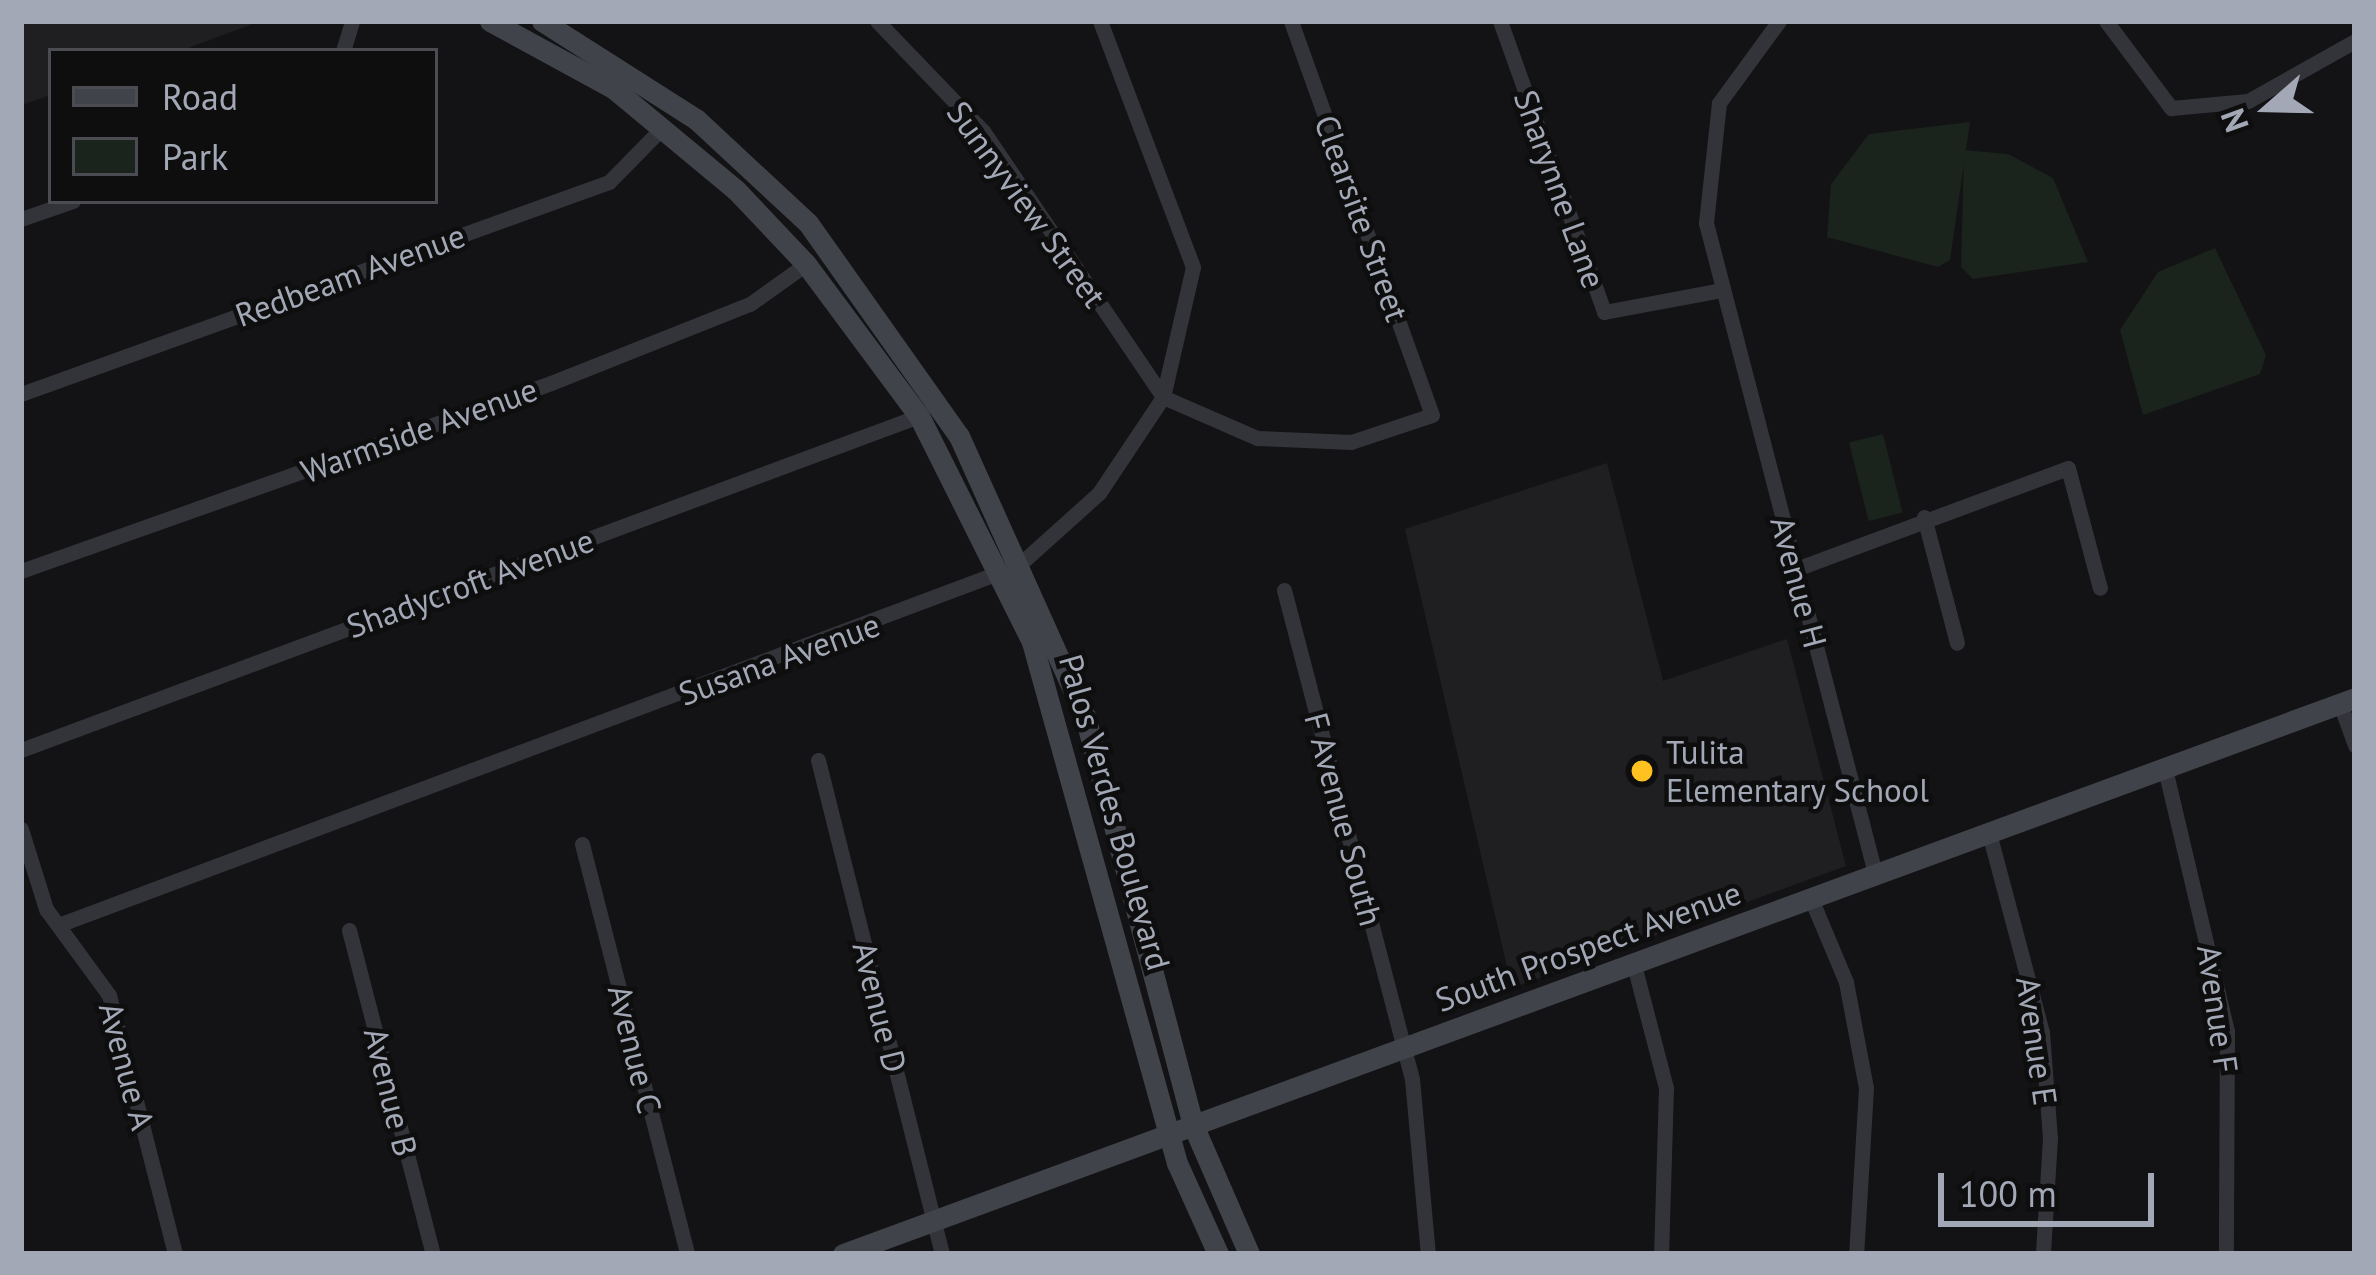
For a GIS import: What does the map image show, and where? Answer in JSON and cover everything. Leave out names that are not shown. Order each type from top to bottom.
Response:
[{"type":"main road","name":"Palos Verdes Boulevard","points":[[490,21],[586,57],[753,172],[808,223],[882,320],[959,436],[1085,716],[1193,1126],[1249,1254]]},
{"type":"main road","name":"Palos Verdes Boulevard","points":[[542,21],[736,190],[806,264],[919,416],[1000,578],[1053,703],[1169,1134],[1218,1254]]},
{"type":"main road","points":[[736,190],[753,172]]},
{"type":"main road","points":[[861,338],[882,320]]},
{"type":"main road","name":"South Prospect Avenue","points":[[843,1254],[2347,701]]},
{"type":"street","name":"Sunnyview Street","points":[[878,21],[983,131],[1163,397]]},
{"type":"street","points":[[1100,21],[1192,267],[1163,397]]},
{"type":"street","name":"Clearsite Street","points":[[1163,397],[1256,438],[1352,442],[1432,415],[1291,21]]},
{"type":"street","name":"Sharynne Lane","points":[[1501,21],[1604,312],[1721,290]]},
{"type":"street","points":[[1747,21],[1754,43]]},
{"type":"street","name":"Avenue H","points":[[1779,21],[1754,43],[1720,103],[1706,161],[1706,223],[1875,874]]},
{"type":"street","points":[[2106,21],[2171,108],[2248,101],[2355,41]]},
{"type":"street","name":"Redbeam Avenue","points":[[21,394],[609,182],[662,128]]},
{"type":"street","points":[[21,219],[64,204]]},
{"type":"street","name":"Warmside Avenue","points":[[21,572],[551,383],[750,304],[806,264]]},
{"type":"street","name":"Susana Avenue","points":[[61,924],[1000,578],[1099,493],[1163,397]]},
{"type":"street","name":"Shadycroft Avenue","points":[[21,750],[919,416]]},
{"type":"street","points":[[1796,569],[1924,517],[2068,467],[2100,588]]},
{"type":"street","points":[[1924,517],[1957,643]]},
{"type":"street","name":"F Avenue South","points":[[1284,590],[1402,1048],[1429,1181],[1428,1254]]},
{"type":"street","points":[[2347,701],[2355,745]]},
{"type":"street","name":"Avenue D","points":[[818,760],[942,1254]]},
{"type":"street","name":"Avenue F","points":[[2165,769],[2227,1031],[2226,1254]]},
{"type":"street","name":"Avenue A","points":[[21,829],[34,884],[109,995],[175,1254]]},
{"type":"street","name":"Avenue E","points":[[1989,833],[2042,1032],[2050,1138],[2044,1254]]},
{"type":"street","name":"Avenue C","points":[[582,844],[687,1254]]},
{"type":"street","points":[[1811,901],[1846,982],[1866,1088],[1856,1254]]},
{"type":"street","name":"Avenue B","points":[[349,930],[433,1254]]},
{"type":"street","points":[[1634,965],[1666,1088],[1661,1254]]},
{"type":"shaded area","points":[[21,21],[261,21],[188,48],[48,48],[48,96],[21,105]]},
{"type":"shaded area","name":"Tulita Elementary School","points":[[1607,463],[1663,681],[1787,639],[1846,866],[1512,988],[1405,529]]},
{"type":"green space","points":[[1970,122],[1950,260],[1938,267],[1827,237],[1831,184],[1869,134]]},
{"type":"green space","points":[[1964,150],[2008,154],[2053,178],[2088,262],[1973,279],[1961,267]]},
{"type":"green space","points":[[2215,248],[2266,355],[2260,374],[2143,415],[2120,330],[2158,272]]},
{"type":"green space","points":[[1883,434],[1903,513],[1869,521],[1849,442]]},
{"type":"place","name":"Tulita Elementary School","points":[[1642,771]]}]
